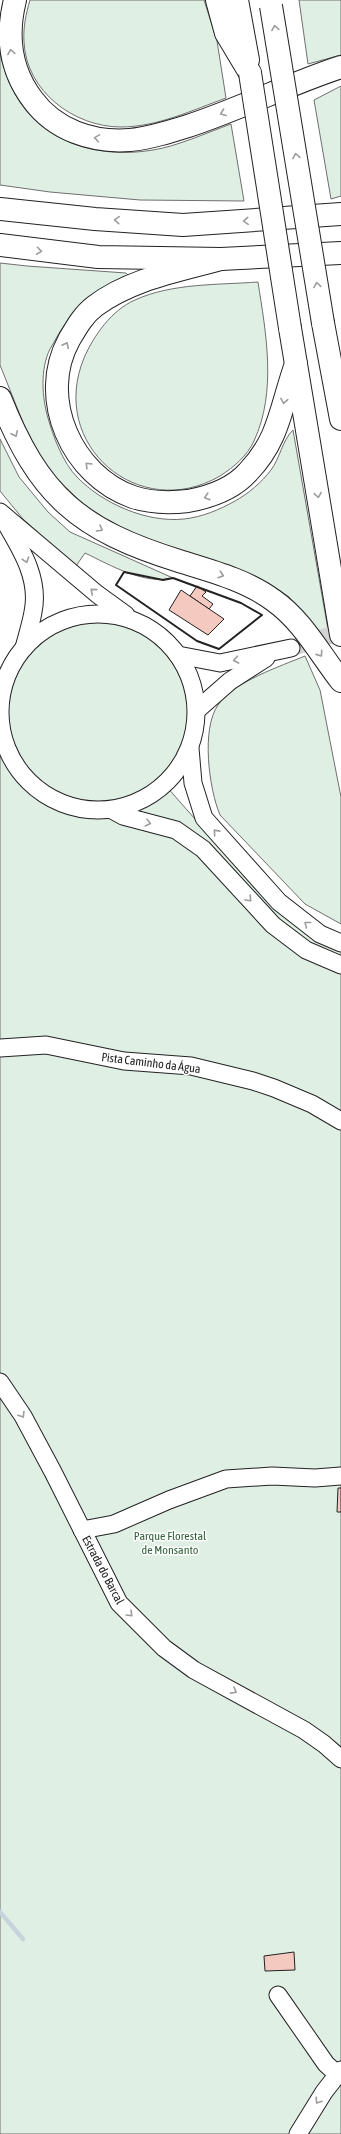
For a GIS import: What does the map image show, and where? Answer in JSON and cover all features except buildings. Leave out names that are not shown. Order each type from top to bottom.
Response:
[{"type":"highway","points":[[16,0],[10,31],[13,61],[19,78],[32,99],[47,116],[75,132],[91,137],[109,140],[129,140],[152,137],[203,121],[341,66]]},
{"type":"highway","points":[[217,0],[226,33],[250,73]]},
{"type":"highway","points":[[237,0],[341,634]]},
{"type":"highway","points":[[271,2],[341,419]]},
{"type":"highway","points":[[0,209],[95,219],[183,225],[341,214]]},
{"type":"highway","points":[[0,245],[52,253],[98,257],[221,259],[341,253]]},
{"type":"highway","points":[[221,259],[126,287],[100,303],[84,317],[65,348],[57,380],[56,398],[59,415],[75,449],[99,475],[116,489],[133,496],[166,503],[201,499],[218,493],[247,474],[271,442],[279,424],[285,395],[296,364]]},
{"type":"highway","points":[[324,323],[341,376]]},
{"type":"highway","points":[[0,398],[14,435],[30,462],[46,484],[82,519],[130,545],[229,577],[261,592],[275,601],[306,633],[341,681]]},
{"type":"street","points":[[0,513],[97,594],[136,621],[161,639],[178,655],[188,672],[194,690],[197,710],[195,729],[190,748],[182,764],[159,790],[129,806],[112,810],[94,811],[77,808],[45,795],[24,776],[5,755],[4,738],[0,719],[1,700],[6,669],[24,648],[38,635],[54,624],[72,617],[91,614],[110,614],[136,621]]},
{"type":"street","points":[[0,513],[23,552],[32,578],[34,611],[24,648]]},
{"type":"street","points":[[178,655],[220,663],[283,651],[230,681],[197,710]]},
{"type":"street","points":[[190,748],[193,783],[204,818],[279,902],[320,934],[341,943]]},
{"type":"street","points":[[112,810],[123,816],[176,830],[203,848],[273,925],[306,950],[341,965]]},
{"type":"street","name":"Pista Caminho da Água","points":[[0,1048],[46,1045],[124,1061],[190,1066],[254,1081],[274,1088],[312,1104],[341,1121]]},
{"type":"street","name":"Estrada do Barcal","points":[[0,1382],[23,1416],[119,1603],[164,1648],[194,1670],[304,1730],[324,1744],[341,1759]]},
{"type":"street","points":[[82,1530],[114,1524],[169,1500],[226,1479],[272,1476],[315,1478],[341,1476]]},
{"type":"street","points":[[278,1995],[326,2064],[339,2072],[324,2092],[298,2134]]},
{"type":"green space","points":[[30,0],[204,0],[217,41],[226,98],[175,117],[134,126],[121,127],[103,125],[86,121],[70,113],[56,103],[43,90],[33,76],[27,60],[24,31]]},
{"type":"green space","points":[[299,0],[341,0],[341,55],[308,64]]},
{"type":"green space","points":[[0,54],[10,85],[27,111],[40,125],[57,136],[74,144],[113,152],[153,150],[182,142],[231,124],[244,201],[140,200],[50,192],[0,185]]},
{"type":"green space","points":[[341,86],[341,196],[331,199],[314,100]]},
{"type":"green space","points":[[0,263],[126,273],[129,276],[82,309],[65,324],[50,349],[43,374],[44,402],[53,433],[63,457],[77,477],[99,495],[112,503],[140,514],[155,518],[170,519],[191,518],[217,510],[245,495],[263,479],[271,470],[286,439],[293,430],[330,641],[328,645],[289,597],[268,583],[125,531],[102,518],[80,501],[54,476],[42,462],[24,425],[0,365]]},
{"type":"green space","points":[[258,282],[268,362],[267,382],[261,422],[254,441],[244,456],[220,476],[189,488],[160,490],[132,482],[108,467],[90,446],[79,420],[76,390],[84,358],[98,332],[111,317],[127,304],[149,294],[164,290],[195,286]]},
{"type":"green space","points":[[0,439],[19,477],[48,512],[70,532],[173,578],[151,579],[128,573],[85,553],[76,566],[71,562],[23,519],[0,491]]},
{"type":"green space","name":"Parque Florestal de Monsanto","points":[[78,609],[95,610],[116,616],[159,639],[171,651],[181,665],[188,680],[194,711],[193,727],[189,744],[181,764],[166,786],[253,885],[341,951],[341,2134],[0,2134],[0,677],[42,628],[63,614]]},
{"type":"green space","points":[[305,656],[320,690],[341,797],[341,924],[305,904],[220,815],[216,804],[210,775],[208,743],[213,716],[218,705],[225,697],[246,682]]},
{"type":"waterway","points":[[0,1912],[23,1939]]},
{"type":"tunnel","points":[[291,648],[341,632]]},
{"type":"wall","points":[[124,572],[163,580],[173,578],[241,603],[262,615],[219,649],[197,641],[116,585],[124,572]]}]
